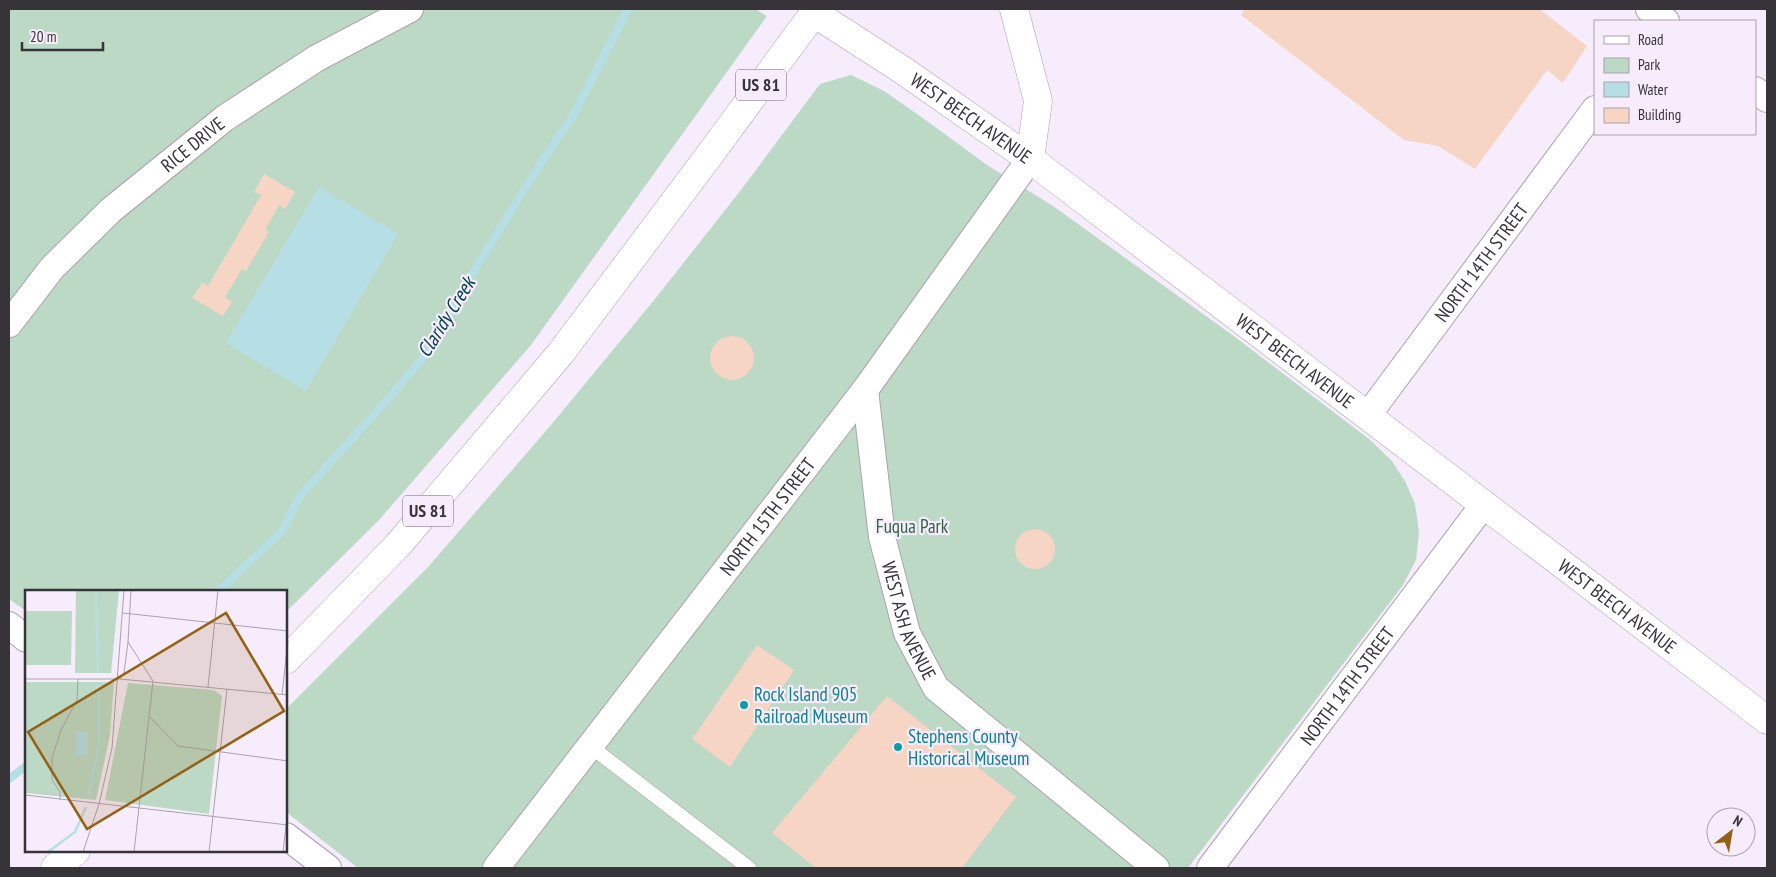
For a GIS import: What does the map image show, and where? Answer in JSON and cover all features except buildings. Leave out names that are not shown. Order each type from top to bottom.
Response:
[{"type":"street","name":"RICE DRIVE","points":[[9,324],[52,268],[111,210],[225,118],[317,58],[410,9]]},
{"type":"street","points":[[1014,9],[1038,101],[1030,159]]},
{"type":"street","name":"WEST BEECH AVENUE","points":[[817,10],[1030,159],[1767,720]]},
{"type":"street","name":"US 81","points":[[288,658],[398,546],[560,354],[817,10]]},
{"type":"street","points":[[1756,91],[1767,99]]},
{"type":"street","name":"NORTH 14TH STREET","points":[[1368,415],[1594,110]]},
{"type":"street","name":"NORTH 15TH STREET","points":[[496,868],[865,390],[1030,159]]},
{"type":"street","name":"WEST ASH AVENUE","points":[[865,390],[882,537],[907,632],[936,688],[1156,868]]},
{"type":"street","name":"NORTH 14TH STREET","points":[[1210,868],[1484,504]]},
{"type":"street","points":[[9,625],[25,638]]},
{"type":"street","points":[[288,838],[328,868]]},
{"type":"street","points":[[55,868],[75,852]]},
{"type":"lane","points":[[590,746],[749,868]]},
{"type":"green space","points":[[9,9],[755,9],[767,16],[531,345],[379,520],[288,610],[288,590],[25,590],[25,610],[9,599]]},
{"type":"green space","name":"Fuqua Park","points":[[851,75],[884,91],[987,165],[1053,206],[1235,337],[1369,439],[1392,461],[1406,483],[1415,504],[1419,532],[1416,560],[1403,585],[1188,868],[358,868],[288,814],[288,707],[428,567],[551,425],[655,299],[741,190],[820,84]]},
{"type":"water","points":[[319,187],[398,234],[306,391],[226,343]]},
{"type":"waterway","name":"Claridy Creek","points":[[220,590],[282,531],[300,496],[422,359],[535,172],[574,114],[628,9]]},
{"type":"waterway","name":"Claridy Creek","points":[[9,779],[25,767]]},
{"type":"place","name":"Rock Island 905 Railroad Museum","points":[[744,705]]},
{"type":"place","name":"Stephens County Historical Museum","points":[[898,747]]}]
